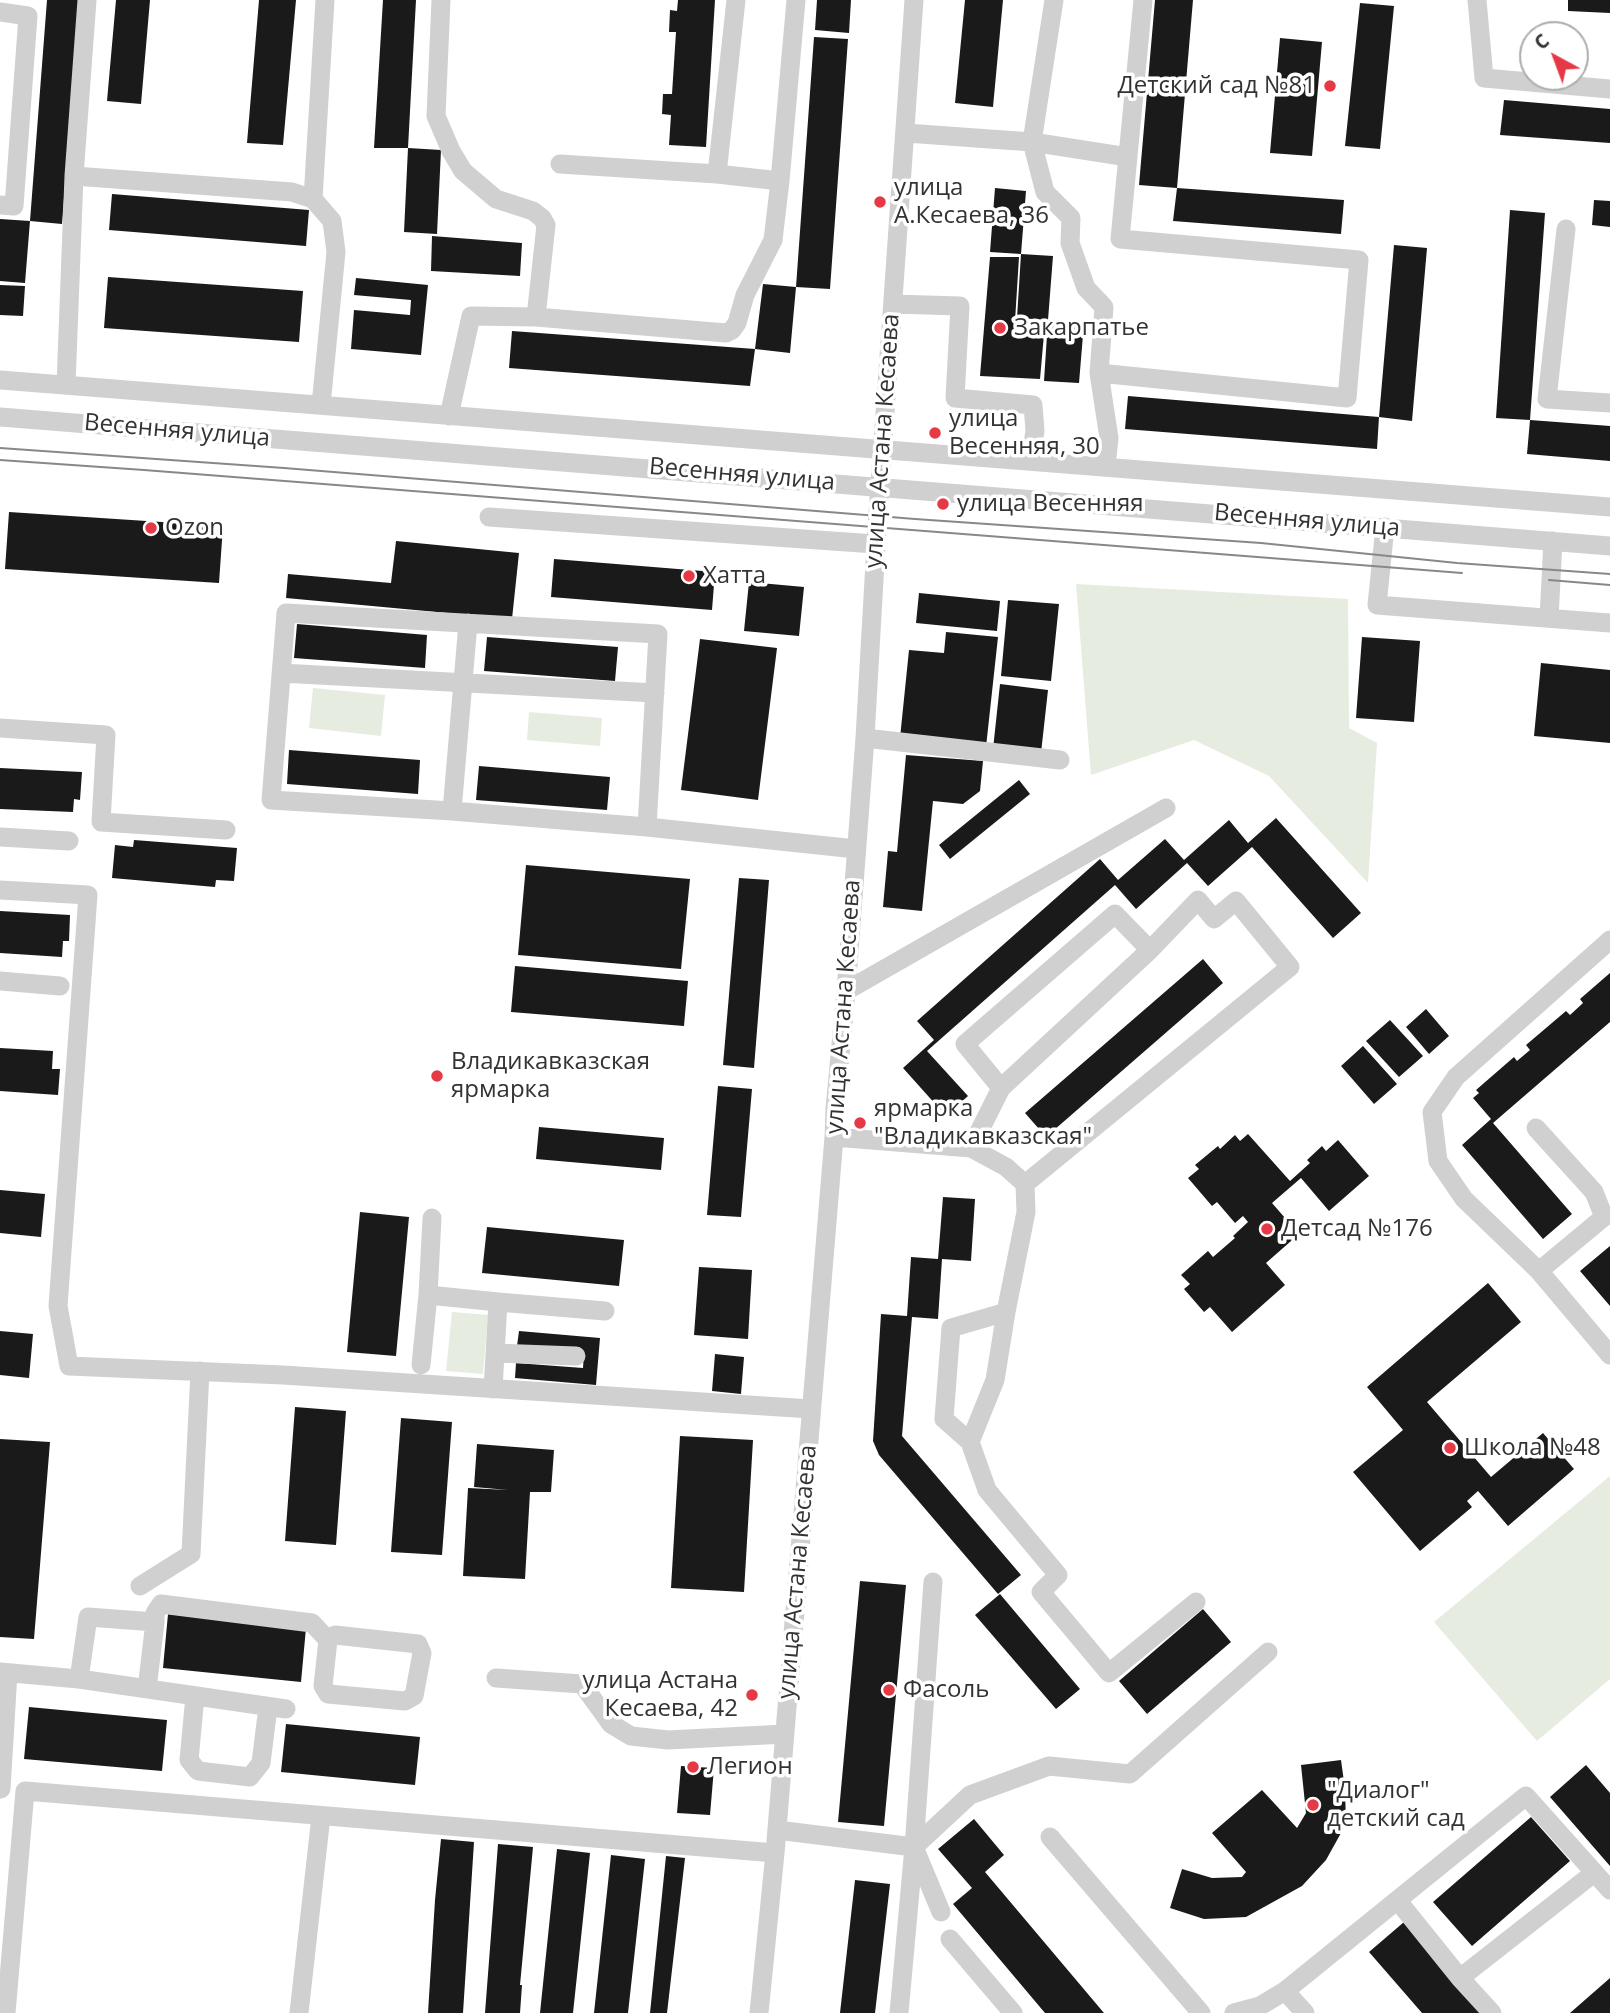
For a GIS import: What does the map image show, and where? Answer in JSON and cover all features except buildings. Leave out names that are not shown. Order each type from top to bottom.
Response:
[{"type":"street","points":[[66,386],[74,176],[87,0]]},
{"type":"street","points":[[313,200],[325,0]]},
{"type":"street","points":[[441,0],[436,116],[463,171],[496,199],[533,211],[546,225],[536,317]]},
{"type":"street","points":[[717,174],[736,0]]},
{"type":"street","points":[[449,416],[471,316],[536,317],[726,333],[732,330],[737,323],[745,295],[773,240],[796,0]]},
{"type":"street","name":"улица Астана Кесаева","points":[[760,2013],[846,991],[914,0]]},
{"type":"street","points":[[1054,0],[1032,142],[1045,192],[1071,218],[1070,243],[1086,288],[1104,307],[1099,373],[1109,438],[1106,467]]},
{"type":"street","points":[[1099,373],[1348,398],[1359,260],[1120,239],[1143,0]]},
{"type":"street","points":[[1477,0],[1483,78],[1610,89]]},
{"type":"street","points":[[0,12],[28,16],[14,206],[0,205]]},
{"type":"street","points":[[906,133],[1032,142],[1128,157]]},
{"type":"street","points":[[560,164],[717,174],[780,181]]},
{"type":"street","points":[[74,176],[292,192],[313,200],[332,221],[336,252],[321,405]]},
{"type":"street","points":[[1566,229],[1547,399],[1610,403]]},
{"type":"street","points":[[892,304],[960,306],[955,398],[1033,405],[1035,430],[1030,461]]},
{"type":"street","name":"Весенняя улица","points":[[0,380],[1610,507]]},
{"type":"street","name":"Весенняя улица","points":[[0,417],[1610,546]]},
{"type":"street","points":[[489,517],[876,544]]},
{"type":"street","points":[[1385,527],[1377,605],[1610,623]]},
{"type":"street","points":[[1549,618],[1553,541]]},
{"type":"street","points":[[647,827],[658,634],[286,613],[271,800],[647,827],[856,849]]},
{"type":"street","points":[[452,811],[468,623]]},
{"type":"street","points":[[281,673],[654,693]]},
{"type":"street","points":[[0,728],[106,735],[101,822],[226,830]]},
{"type":"street","points":[[865,738],[1060,760]]},
{"type":"street","points":[[846,991],[1166,808]]},
{"type":"street","points":[[0,837],[69,841]]},
{"type":"street","points":[[0,890],[88,895],[58,1306],[69,1366],[200,1371],[811,1409]]},
{"type":"street","points":[[971,1148],[1001,1088],[1150,950],[1198,900],[1214,919],[1236,901],[1290,967],[1025,1184]]},
{"type":"street","points":[[1001,1088],[965,1044],[1115,914],[1150,950]]},
{"type":"street","points":[[1610,940],[1456,1077],[1432,1112],[1438,1161],[1464,1199],[1539,1271],[1610,1354]]},
{"type":"street","points":[[0,981],[61,986]]},
{"type":"street","points":[[1536,1128],[1594,1192],[1604,1217],[1539,1271]]},
{"type":"street","points":[[834,1136],[971,1148],[1006,1167],[1025,1184],[1026,1212],[995,1380],[970,1442]]},
{"type":"street","points":[[421,1365],[432,1217]]},
{"type":"street","points":[[428,1295],[605,1311]]},
{"type":"street","points":[[493,1389],[498,1302]]},
{"type":"street","points":[[1006,1312],[951,1328],[944,1419],[970,1442],[987,1490],[1058,1575],[1041,1592],[1109,1673],[1196,1602]]},
{"type":"street","points":[[495,1353],[576,1356]]},
{"type":"street","points":[[140,1586],[191,1554],[200,1371]]},
{"type":"street","points":[[899,2013],[933,1583]]},
{"type":"street","points":[[147,1689],[155,1613],[161,1604],[312,1623],[328,1640],[323,1686],[328,1694],[405,1701],[414,1696],[422,1653],[418,1644],[335,1635],[328,1640]]},
{"type":"street","points":[[79,1679],[88,1617],[155,1622]]},
{"type":"street","points":[[777,1830],[914,1847],[970,1795],[1049,1766],[1130,1774],[1268,1652]]},
{"type":"street","points":[[195,1696],[189,1760],[198,1771],[250,1777],[261,1763],[277,1708],[79,1679],[4,1672],[1,1789],[775,1853]]},
{"type":"street","points":[[496,1678],[582,1684],[611,1724],[631,1736],[668,1740],[785,1734]]},
{"type":"street","points":[[6,2013],[25,1791]]},
{"type":"street","points":[[1234,2013],[1260,2006],[1285,1991],[1526,1796],[1610,1890]]},
{"type":"street","points":[[299,2013],[321,1816]]},
{"type":"street","points":[[1050,1837],[1201,2013]]},
{"type":"street","points":[[914,1847],[940,1912]]},
{"type":"street","points":[[1460,1978],[1594,1872]]},
{"type":"street","points":[[1398,1901],[1492,2013]]},
{"type":"street","points":[[950,1939],[1013,2013]]},
{"type":"street","points":[[1285,1991],[1305,2013]]},
{"type":"shaded area","points":[[1076,584],[1348,599],[1349,728],[1377,743],[1368,883],[1269,776],[1194,740],[1091,775]]},
{"type":"shaded area","points":[[313,688],[385,695],[381,736],[309,728]]},
{"type":"shaded area","points":[[529,712],[602,718],[600,746],[527,740]]},
{"type":"shaded area","points":[[452,1312],[488,1315],[483,1374],[446,1371]]},
{"type":"shaded area","points":[[1610,1476],[1610,1679],[1537,1741],[1434,1622]]},
{"type":"tram line","points":[[0,448],[1261,543],[1457,563],[1610,574]]},
{"type":"tram line","points":[[0,460],[1462,573]]},
{"type":"tram line","points":[[1549,580],[1610,585]]},
{"type":"place","name":"Детский сад №81","points":[[1330,86]]},
{"type":"place","name":"улица А.Кесаева, 36","points":[[880,202]]},
{"type":"place","name":"Закарпатье","points":[[1000,328]]},
{"type":"place","name":"улица Весенняя, 30","points":[[935,433]]},
{"type":"place","name":"улица Весенняя","points":[[943,504]]},
{"type":"place","name":"Ozon","points":[[151,528]]},
{"type":"place","name":"Хатта","points":[[689,576]]},
{"type":"place","name":"Владикавказская ярмарка","points":[[437,1076]]},
{"type":"place","name":"ярмарка \"Владикавказская\"","points":[[860,1123]]},
{"type":"place","name":"Детсад №176","points":[[1267,1229]]},
{"type":"place","name":"Школа №48","points":[[1450,1448]]},
{"type":"place","name":"Фасоль","points":[[889,1690]]},
{"type":"place","name":"улица Астана Кесаева, 42","points":[[752,1695]]},
{"type":"place","name":"Легион","points":[[693,1767]]},
{"type":"place","name":"\"Диалог\" детский сад","points":[[1313,1805]]}]
